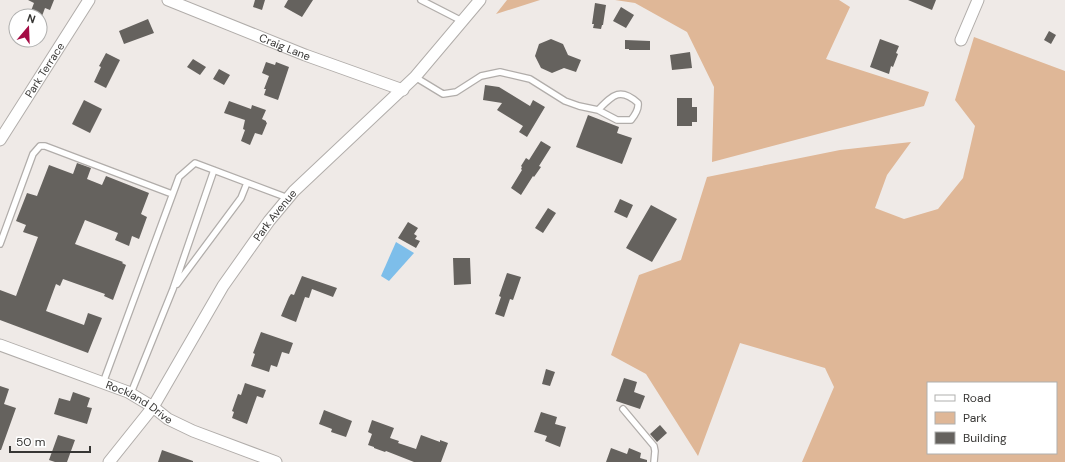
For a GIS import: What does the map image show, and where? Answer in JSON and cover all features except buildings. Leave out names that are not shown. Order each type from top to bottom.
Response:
[{"type":"street","name":"Park Terrace","points":[[0,140],[89,0]]},
{"type":"street","name":"Craig Lane","points":[[168,0],[305,55],[403,90]]},
{"type":"street","name":"Park Avenue","points":[[109,462],[153,407],[223,286],[269,221],[294,191],[403,90],[463,22],[480,0]]},
{"type":"street","points":[[961,40],[978,0]]},
{"type":"street","name":"Rockland Drive","points":[[0,345],[131,393],[168,419],[193,431],[276,462]]},
{"type":"lane","points":[[421,0],[463,22]]},
{"type":"lane","points":[[415,77],[444,94],[456,92],[480,76],[500,72],[530,79],[565,101],[598,110],[617,120],[631,120],[636,114],[639,106],[638,103],[626,95],[619,94],[612,97],[598,110]]},
{"type":"lane","points":[[0,244],[3,229],[33,154],[40,146],[45,146],[172,194]]},
{"type":"lane","points":[[103,383],[179,177],[195,163],[288,198]]},
{"type":"lane","points":[[131,393],[173,289],[214,170]]},
{"type":"lane","points":[[173,289],[241,198],[247,183]]},
{"type":"lane","points":[[623,409],[654,446],[654,462]]},
{"type":"green space","points":[[507,0],[540,0],[496,14]]},
{"type":"green space","points":[[615,0],[839,0],[850,7],[826,59],[929,92],[924,106],[712,162],[714,87],[687,32],[635,3]]},
{"type":"green space","points":[[974,37],[1065,71],[1065,462],[802,462],[834,387],[825,368],[740,343],[698,456],[646,374],[611,355],[639,275],[681,260],[707,177],[840,150],[911,142],[887,175],[875,208],[904,219],[938,209],[963,178],[975,126],[955,100]]},
{"type":"water","points":[[396,242],[414,253],[389,281],[381,276]]}]
